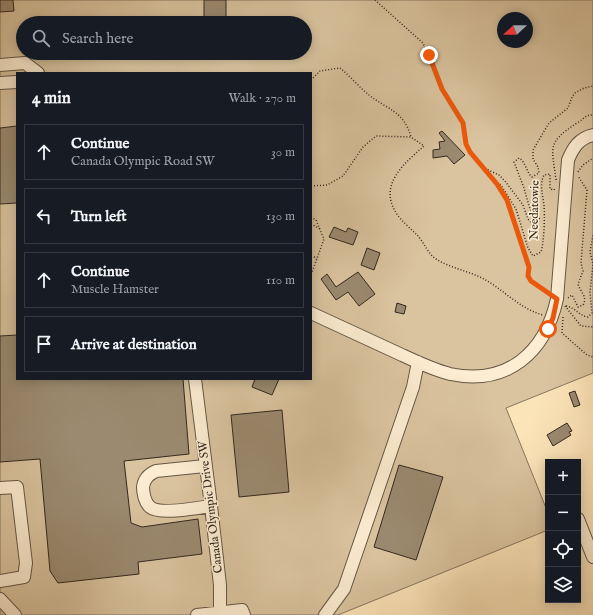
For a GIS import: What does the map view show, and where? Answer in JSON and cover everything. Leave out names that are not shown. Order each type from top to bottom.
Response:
[{"type":"street","points":[[0,65],[25,63],[37,72]]},
{"type":"street","points":[[0,83],[16,82]]},
{"type":"street","points":[[312,313],[418,362],[449,374],[470,376],[490,375],[506,371],[527,357],[536,348],[562,302],[568,160],[577,143],[584,138],[593,135]]},
{"type":"street","points":[[325,615],[344,589],[413,387],[418,362]]},
{"type":"street","name":"Canada Olympic Drive SW","points":[[195,380],[220,585],[220,612]]},
{"type":"street","points":[[205,466],[156,471],[150,474],[143,486],[144,497],[149,507],[157,511],[211,506]]},
{"type":"street","points":[[0,488],[16,487],[26,564],[24,577],[0,581]]},
{"type":"street","points":[[581,527],[593,557]]},
{"type":"street","points":[[0,599],[15,615]]},
{"type":"street","points":[[197,615],[242,610],[244,615]]},
{"type":"path","points":[[375,0],[423,44],[442,89],[463,123],[466,144],[470,152],[497,183],[507,200],[519,233],[529,267],[528,276],[531,281],[584,316],[588,317],[592,313],[590,292],[593,264],[590,252],[593,235]]},
{"type":"path","points":[[312,79],[320,71],[340,68],[369,95],[400,116],[408,126],[411,137]]},
{"type":"path","points":[[484,168],[499,175],[506,181],[523,205],[530,224],[536,225],[540,219],[532,212],[529,206],[514,162],[519,158],[522,160],[529,174],[532,177],[536,176],[539,173],[533,159],[533,150],[549,122],[568,108],[575,93],[584,88],[593,86]]},
{"type":"path","name":"Needatowie","points":[[556,182],[552,155],[557,139],[561,133],[586,116],[593,115]]},
{"type":"path","points":[[312,186],[327,184],[343,176],[363,147],[376,136],[411,137],[424,146],[396,173],[391,183],[390,198],[394,211],[421,239],[435,259],[484,280],[533,312],[553,318]]},
{"type":"path","points":[[562,302],[572,295],[578,307],[583,305],[585,302],[584,296],[578,284],[583,271],[581,263],[587,190],[580,182],[577,174],[583,165],[593,158]]},
{"type":"path","name":"Needatowie","points":[[497,183],[501,185],[516,209],[528,248],[533,256],[540,252],[544,241],[544,207],[541,190],[544,175],[548,173],[550,174],[550,189],[554,190],[556,186]]},
{"type":"path","points":[[312,218],[316,220],[324,239],[312,272]]},
{"type":"path","points":[[312,225],[320,230]]},
{"type":"path","points":[[312,256],[317,258]]},
{"type":"path","points":[[562,302],[574,320],[581,326],[593,327]]},
{"type":"path","points":[[562,302],[562,332],[587,355],[593,357]]},
{"type":"shaded area","points":[[0,0],[593,0],[593,373],[506,408],[545,506],[545,531],[338,615],[0,615]]},
{"type":"building","points":[[0,0],[13,0],[14,11],[0,12]]},
{"type":"building","points":[[204,0],[226,0],[226,16],[204,16]]},
{"type":"building","points":[[16,126],[16,203],[0,204],[0,128]]},
{"type":"building","points":[[442,131],[465,155],[454,164],[447,156],[433,158],[433,150],[440,149],[439,142],[445,141],[439,133]]},
{"type":"building","points":[[334,227],[346,232],[348,228],[358,232],[353,245],[329,237]]},
{"type":"building","points":[[367,248],[380,253],[374,270],[361,265]]},
{"type":"building","points":[[358,272],[375,294],[359,306],[348,292],[336,300],[321,279],[327,274],[336,287]]},
{"type":"building","points":[[397,303],[406,306],[404,314],[395,312]]},
{"type":"building","points":[[16,335],[16,380],[183,380],[189,454],[124,461],[131,523],[142,527],[198,519],[202,554],[138,562],[139,574],[58,583],[50,571],[40,459],[0,462],[0,336]]},
{"type":"building","points":[[255,380],[279,380],[272,395],[252,387]]},
{"type":"building","points":[[575,391],[580,405],[574,407],[569,393]]},
{"type":"building","points":[[282,410],[289,492],[239,497],[231,415]]},
{"type":"building","points":[[567,423],[572,431],[569,432],[571,435],[553,446],[547,435]]},
{"type":"building","points":[[399,465],[443,477],[416,560],[374,547]]},
{"type":"route","points":[[429,55],[433,69],[442,89],[463,123],[466,144],[470,152],[497,184],[507,200],[529,267],[528,276],[531,281],[557,299],[553,318],[548,329]]}]
